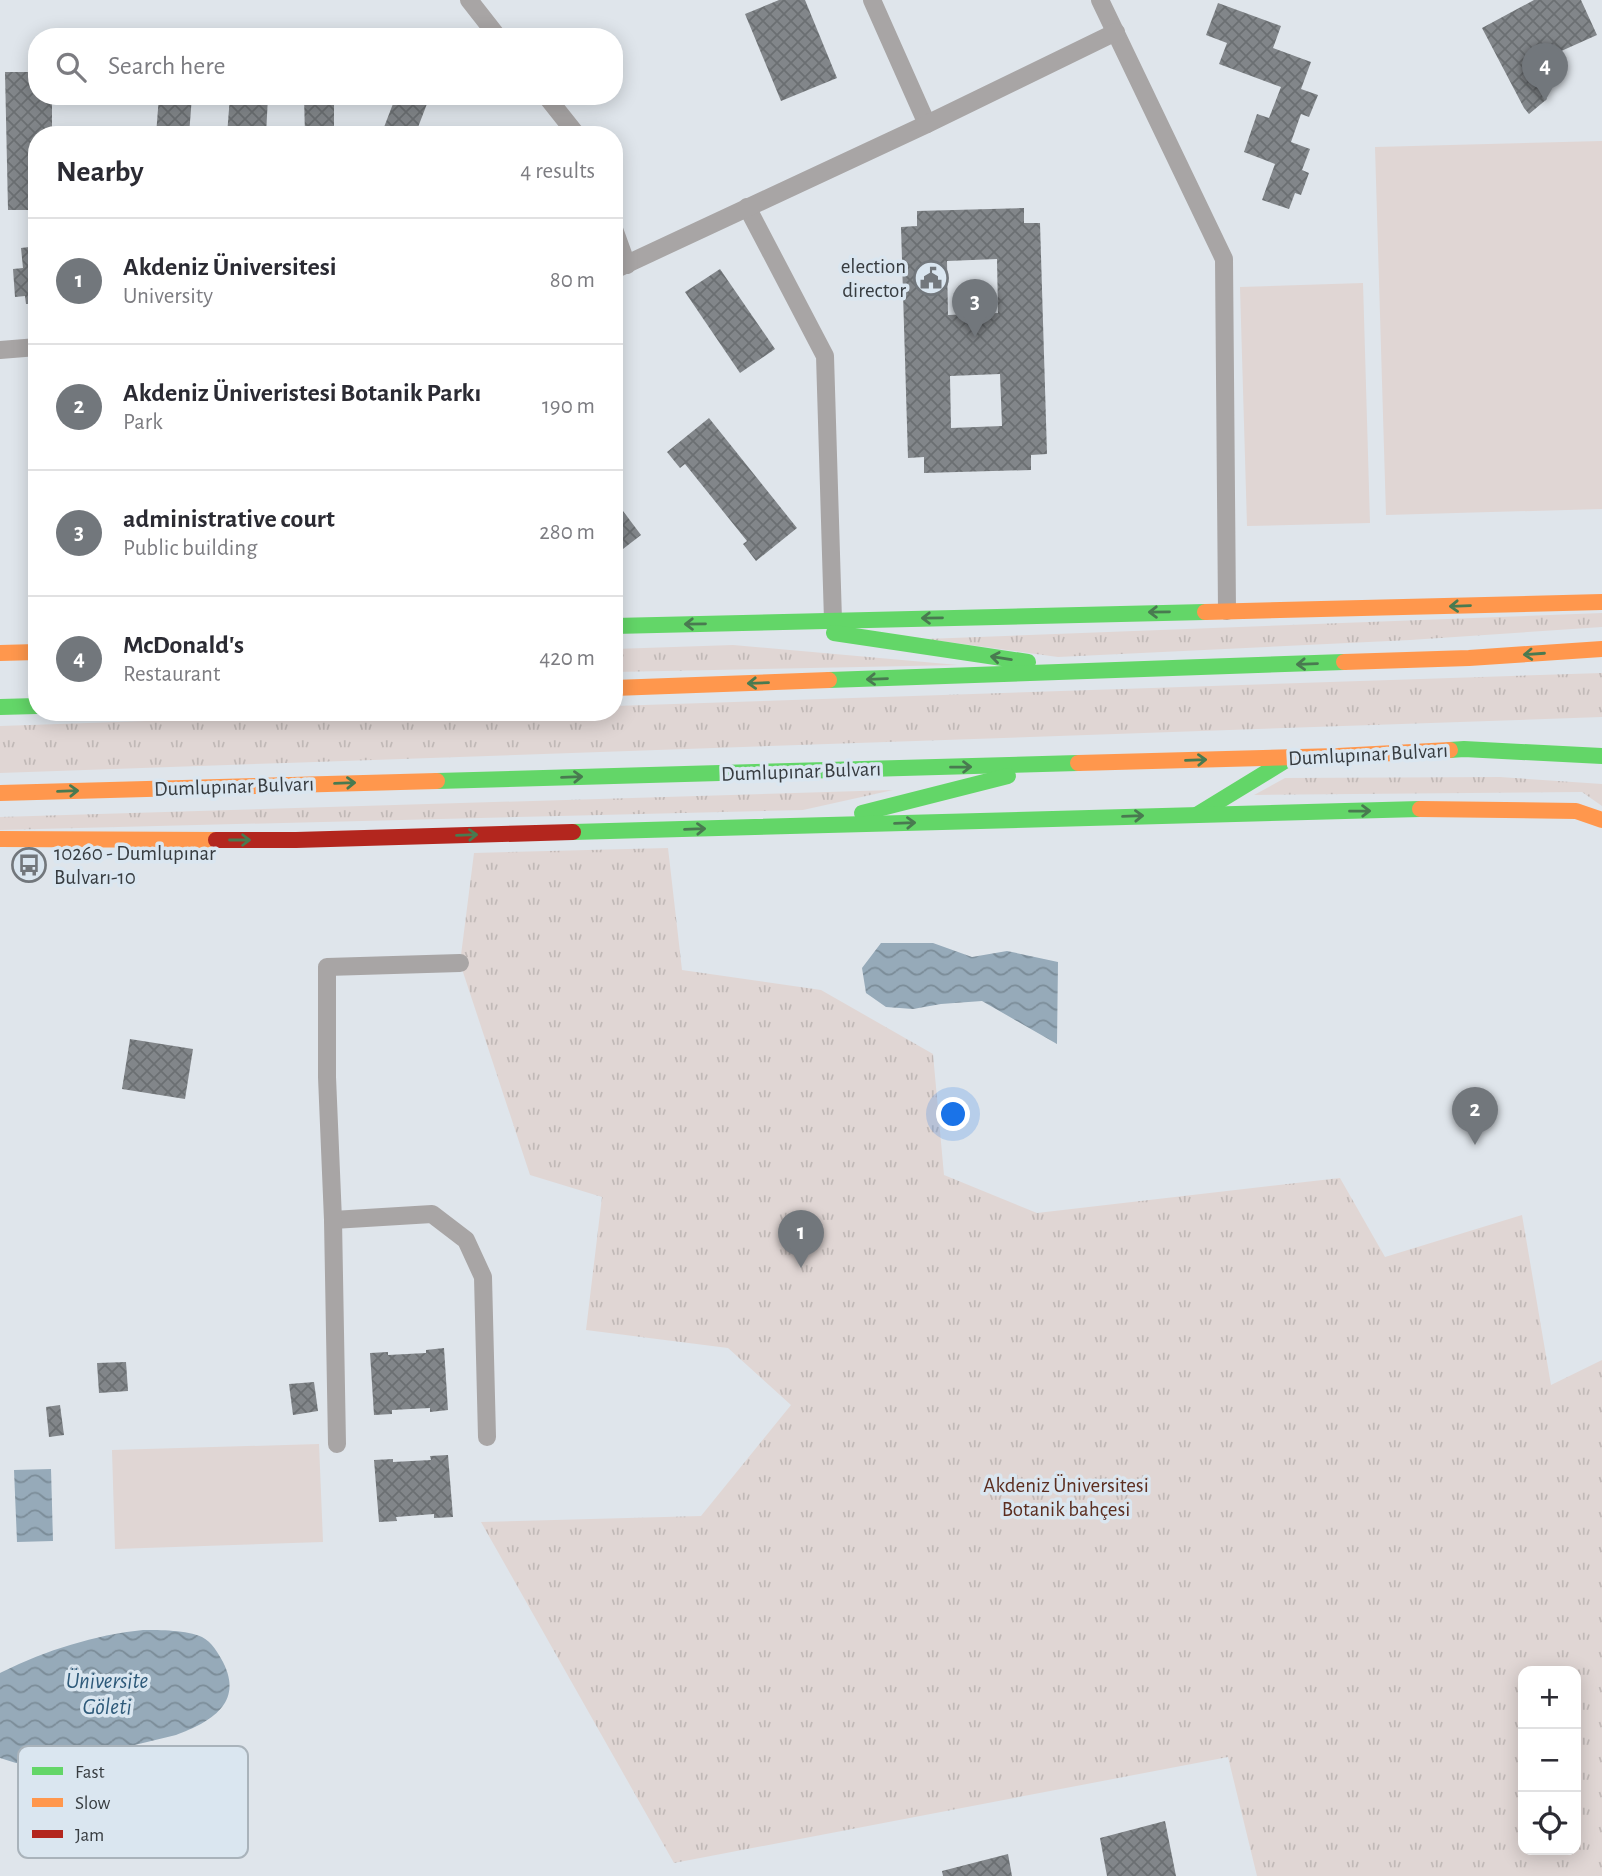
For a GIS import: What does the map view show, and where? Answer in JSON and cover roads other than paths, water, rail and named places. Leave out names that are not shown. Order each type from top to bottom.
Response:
[{"type":"main road","points":[[623,626],[1602,602]]},
{"type":"main road","points":[[763,622],[1092,672]]},
{"type":"main road","points":[[623,688],[1469,658],[1602,649]]},
{"type":"main road","points":[[0,653],[28,652]]},
{"type":"main road","points":[[0,707],[28,706]]},
{"type":"main road","points":[[1464,750],[1602,746]]},
{"type":"main road","name":"Dumlupınar Bulvarı","points":[[0,793],[1290,758],[1464,750],[1602,756]]},
{"type":"main road","points":[[1197,815],[1290,758]]},
{"type":"main road","points":[[813,825],[1055,764]]},
{"type":"main road","points":[[0,839],[296,840],[1436,809],[1576,811],[1602,820]]},
{"type":"street","points":[[469,0],[491,28]]},
{"type":"street","points":[[872,0],[928,124]]},
{"type":"street","points":[[1100,0],[1224,259],[1227,611]]},
{"type":"street","points":[[623,267],[928,124],[1116,32]]},
{"type":"street","points":[[553,105],[570,126]]},
{"type":"street","points":[[747,207],[825,356],[833,621]]},
{"type":"street","points":[[0,350],[28,347]]},
{"type":"street","points":[[337,1444],[333,1220],[327,1077],[327,967],[460,963]]},
{"type":"street","points":[[333,1220],[432,1213],[466,1240],[483,1277],[487,1437]]},
{"type":"water","points":[[881,943],[933,943],[972,957],[1007,951],[1058,962],[1057,1044],[982,1001],[913,1009],[886,1007],[866,993],[862,968]]},
{"type":"water","points":[[51,1469],[53,1541],[17,1542],[14,1470]]},
{"type":"water","name":"Üniversite Göleti","points":[[143,1630],[189,1633],[206,1639],[223,1662],[228,1676],[227,1700],[212,1717],[176,1735],[131,1746],[18,1746],[18,1763],[0,1758],[0,1673],[36,1657],[107,1636]]},
{"type":"place","name":"McDonald's","points":[[1545,101]]},
{"type":"place","name":"election director","points":[[931,278]]},
{"type":"place","name":"administrative court","points":[[975,337]]},
{"type":"place","name":"10260 - Dumlupınar Bulvarı-10","points":[[29,865]]},
{"type":"place","name":"Akdeniz Üniveristesi Botanik Parkı","points":[[1475,1145]]},
{"type":"place","name":"Akdeniz Üniversitesi","points":[[801,1268]]},
{"type":"park label","name":"Akdeniz Üniversitesi Botanik bahçesi","points":[[1066,1497]]}]
